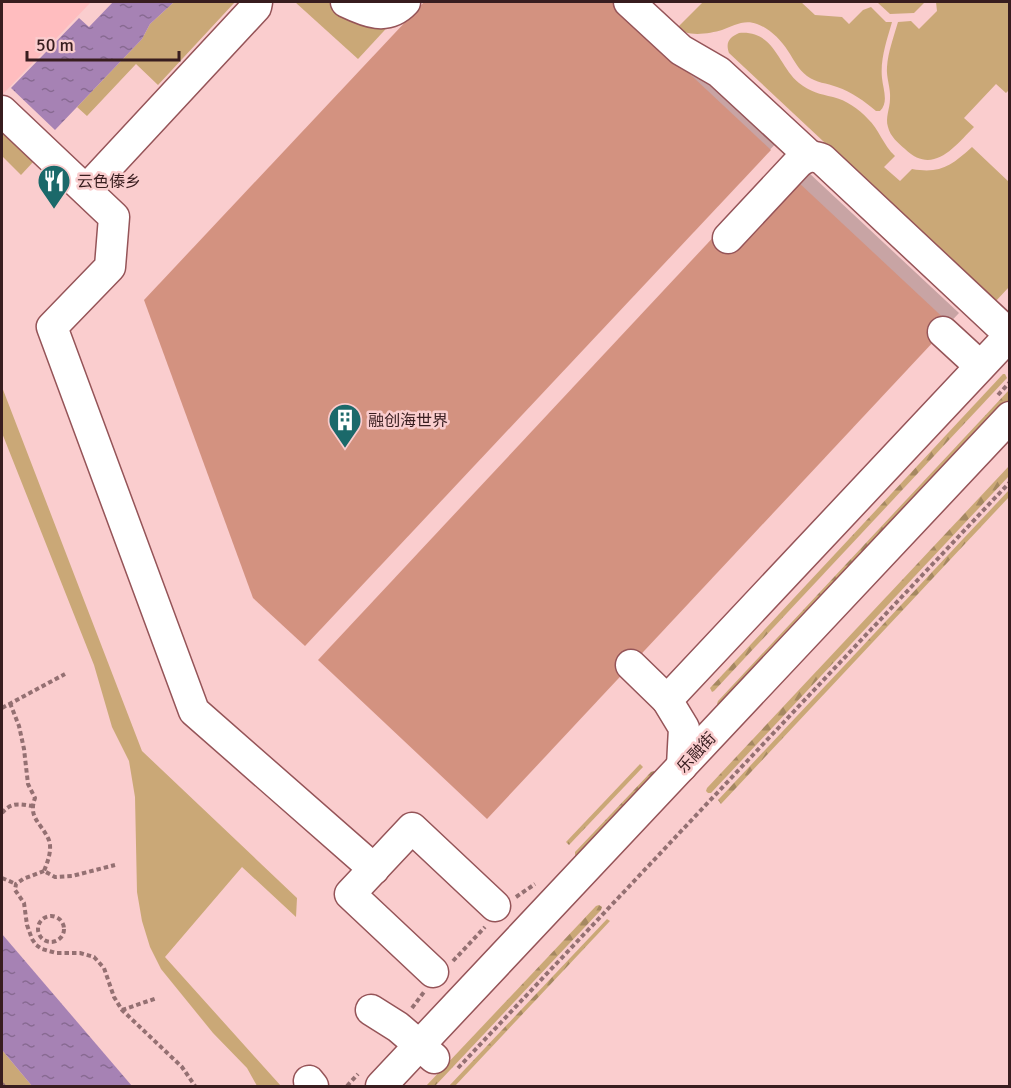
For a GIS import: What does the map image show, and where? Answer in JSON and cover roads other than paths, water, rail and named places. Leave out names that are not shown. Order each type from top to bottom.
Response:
[{"type":"street","points":[[86,190],[256,7],[257,2]]},
{"type":"street","points":[[346,2],[364,10],[383,14],[399,8],[405,2]]},
{"type":"street","points":[[629,2],[681,50],[719,72],[810,156]]},
{"type":"street","points":[[2,111],[114,217],[110,267],[52,327],[194,711],[374,869]]},
{"type":"street","points":[[667,700],[1009,335],[822,159],[816,156],[803,158],[728,237]]},
{"type":"street","points":[[943,332],[980,366]]},
{"type":"street","name":"乐融街","points":[[381,1086],[437,1058],[682,766],[1010,417]]},
{"type":"street","name":"乐融街","points":[[408,1086],[437,1058],[1010,446]]},
{"type":"street","points":[[631,665],[667,700],[684,728],[682,766]]},
{"type":"street","points":[[433,972],[350,894],[412,828],[495,906]]},
{"type":"street","points":[[371,1010],[398,1027],[437,1058]]},
{"type":"water","points":[[113,2],[174,2],[150,24],[142,39],[55,130],[11,88],[79,18],[89,27]]},
{"type":"water","points":[[2,934],[132,1086],[32,1086],[2,1050]]},
{"type":"place","name":"云色傣乡","points":[[54,210]]},
{"type":"place","name":"融创海世界","points":[[345,449]]}]
